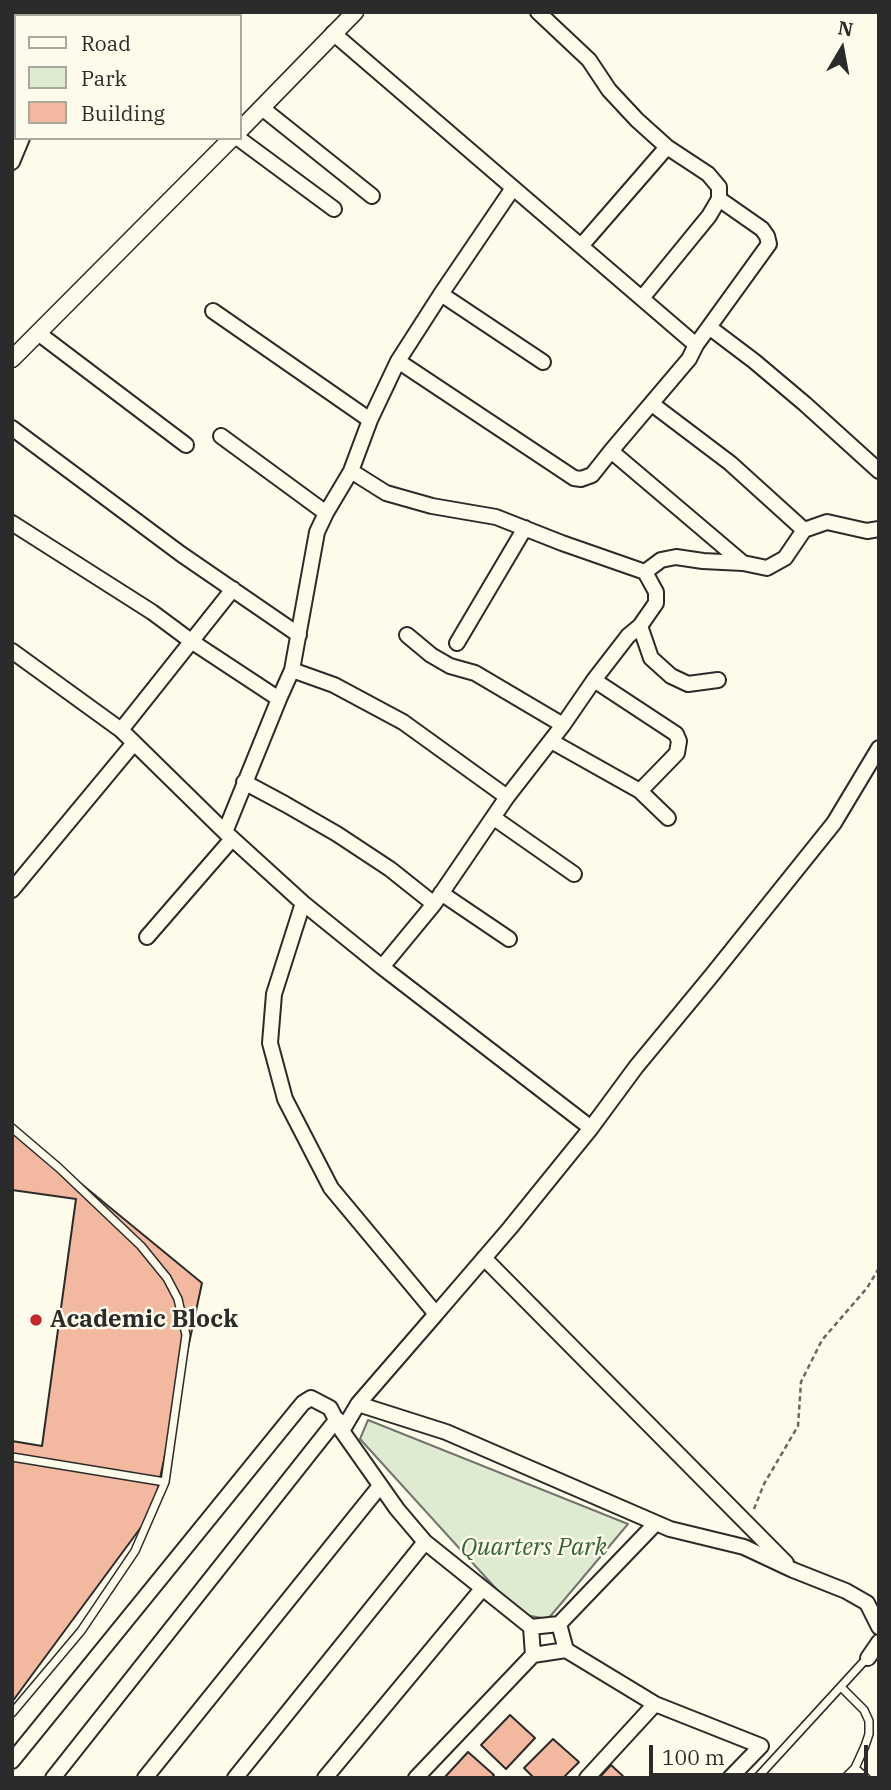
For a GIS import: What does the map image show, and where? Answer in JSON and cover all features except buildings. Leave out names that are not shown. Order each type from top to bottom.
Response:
[{"type":"street","points":[[242,128],[355,12]]},
{"type":"street","points":[[538,12],[589,60],[609,90],[637,120],[667,147],[708,174],[719,187],[719,199],[709,216],[642,298]]},
{"type":"street","points":[[334,33],[696,345]]},
{"type":"street","points":[[262,108],[372,196]]},
{"type":"street","points":[[12,162],[21,140]]},
{"type":"street","points":[[12,359],[227,140],[334,209]]},
{"type":"street","points":[[581,246],[667,147]]},
{"type":"street","points":[[147,937],[228,835],[244,782],[292,670],[317,532],[351,471],[370,420],[398,361],[513,188]]},
{"type":"street","points":[[398,361],[574,478],[581,479],[592,475],[689,359],[696,345],[769,244],[762,229],[719,199]]},
{"type":"street","points":[[441,294],[543,362]]},
{"type":"street","points":[[213,310],[370,420]]},
{"type":"street","points":[[709,327],[805,404],[879,471]]},
{"type":"street","points":[[38,333],[186,445]]},
{"type":"street","points":[[652,404],[730,463],[804,530]]},
{"type":"street","points":[[12,428],[181,554],[299,635]]},
{"type":"street","points":[[221,436],[326,513]]},
{"type":"street","points":[[611,451],[743,563]]},
{"type":"street","points":[[351,471],[386,493],[432,506],[496,516],[645,572],[656,592],[656,603],[640,626],[628,636],[594,680],[507,797],[438,899],[382,967]]},
{"type":"street","points":[[645,572],[661,560],[676,557],[767,568],[785,558],[804,530],[827,522],[867,531],[879,529]]},
{"type":"street","points":[[12,523],[152,612],[279,699]]},
{"type":"street","points":[[457,643],[525,528]]},
{"type":"street","points":[[121,730],[233,589]]},
{"type":"street","points":[[640,626],[652,658],[671,676],[688,684],[718,680]]},
{"type":"street","points":[[407,635],[431,655],[450,666],[475,673],[563,725]]},
{"type":"street","points":[[12,651],[121,730],[228,835],[303,903],[591,1128]]},
{"type":"street","points":[[292,670],[334,685],[403,722],[507,797]]},
{"type":"street","points":[[594,680],[676,734],[679,741],[677,753],[640,791]]},
{"type":"street","points":[[551,741],[640,791],[668,818]]},
{"type":"street","points":[[12,890],[134,743]]},
{"type":"street","points":[[52,1778],[340,1425],[484,1258],[591,1128],[636,1067],[834,823],[879,748]]},
{"type":"street","points":[[244,782],[338,834],[438,899],[509,939]]},
{"type":"street","points":[[494,818],[574,874]]},
{"type":"street","points":[[303,903],[274,994],[270,1043],[285,1099],[331,1188],[436,1314]]},
{"type":"street","points":[[484,1258],[793,1570]]},
{"type":"street","points":[[12,1761],[303,1403],[311,1398],[330,1408],[380,1486],[425,1542],[531,1627],[559,1624],[656,1523]]},
{"type":"street","points":[[358,1404],[446,1432],[670,1529],[744,1547],[846,1591],[867,1603],[878,1627],[879,1640],[868,1658]]},
{"type":"street","points":[[145,1778],[380,1486]]},
{"type":"street","points":[[235,1778],[425,1542]]},
{"type":"street","points":[[325,1778],[482,1589]]},
{"type":"street","points":[[559,1624],[566,1650]]},
{"type":"street","points":[[531,1627],[533,1655]]},
{"type":"street","points":[[416,1778],[533,1655],[566,1650],[654,1704],[761,1745],[730,1778]]},
{"type":"street","points":[[587,1778],[654,1704]]},
{"type":"lane","points":[[12,1128],[141,1245],[167,1278],[178,1298],[186,1335],[165,1482],[135,1551],[82,1631],[12,1713]]},
{"type":"lane","points":[[12,1457],[165,1482]]},
{"type":"lane","points":[[757,1778],[868,1658]]},
{"type":"lane","points":[[841,1687],[864,1710],[869,1721],[865,1746],[855,1768],[845,1778]]},
{"type":"lane","points":[[855,1768],[866,1778]]},
{"type":"path","points":[[745,1522],[798,1426],[801,1382],[822,1339],[867,1288],[879,1268]]},
{"type":"green space","name":"Quarters Park","points":[[368,1420],[628,1524],[548,1619],[519,1614],[360,1439]]},
{"type":"place","name":"Academic Block","points":[[36,1320]]}]
